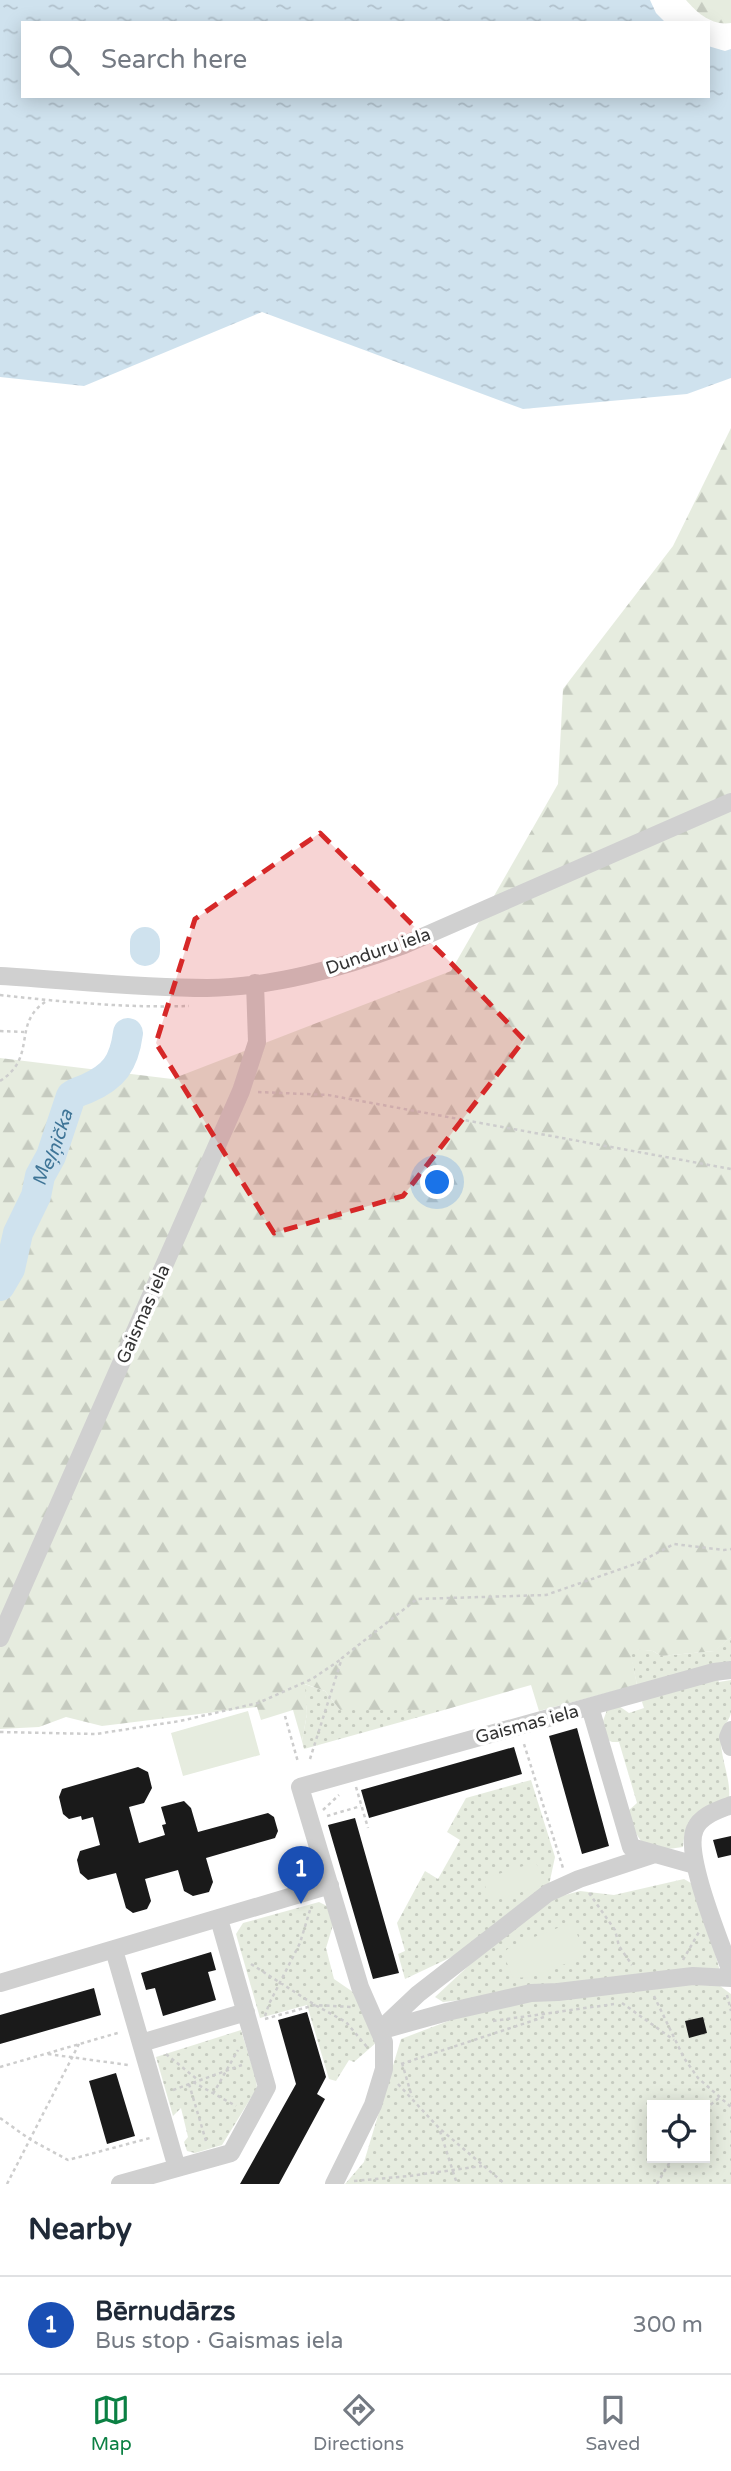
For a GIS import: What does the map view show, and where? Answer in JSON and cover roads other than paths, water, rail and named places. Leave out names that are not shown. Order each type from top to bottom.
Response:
[{"type":"street","name":"Dunduru iela","points":[[0,976],[208,988],[305,975],[350,965],[404,945],[731,802]]},
{"type":"street","name":"Gaismas iela","points":[[0,1639],[241,1091],[257,1042],[255,983]]},
{"type":"street","name":"Gaismas iela","points":[[340,2183],[373,2105],[384,2069],[382,2036],[360,1987],[323,1887],[310,1821],[300,1787],[353,1777],[519,1726],[714,1672],[731,1670]]},
{"type":"street","points":[[590,1707],[631,1847],[695,1866]]},
{"type":"street","points":[[731,1730],[731,1746]]},
{"type":"street","points":[[731,1805],[704,1817],[695,1829],[693,1843],[695,1866],[731,1972]]},
{"type":"street","points":[[382,2036],[418,1994],[548,1893],[655,1854]]},
{"type":"street","points":[[0,1983],[323,1887]]},
{"type":"street","points":[[120,2184],[231,2152],[267,2087],[252,2021],[219,1919]]},
{"type":"street","points":[[114,1950],[143,2037],[148,2068],[177,2168]]},
{"type":"street","points":[[382,2036],[447,2012],[531,1993],[693,1976],[731,1978]]},
{"type":"street","points":[[143,2037],[252,2021]]},
{"type":"water","points":[[0,0],[650,0],[656,13],[664,21],[21,21],[21,98],[710,98],[710,47],[725,51],[731,49],[731,378],[687,394],[523,409],[262,312],[84,386],[0,377]]},
{"type":"waterway","name":"Meļņička","points":[[145,942],[145,951]]},
{"type":"waterway","name":"Meļņička","points":[[0,1286],[10,1269],[18,1233],[36,1196],[40,1176],[51,1156],[71,1096],[111,1074],[124,1053],[128,1033]]},
{"type":"place","name":"Bērnudārzs","points":[[301,1904]]}]
